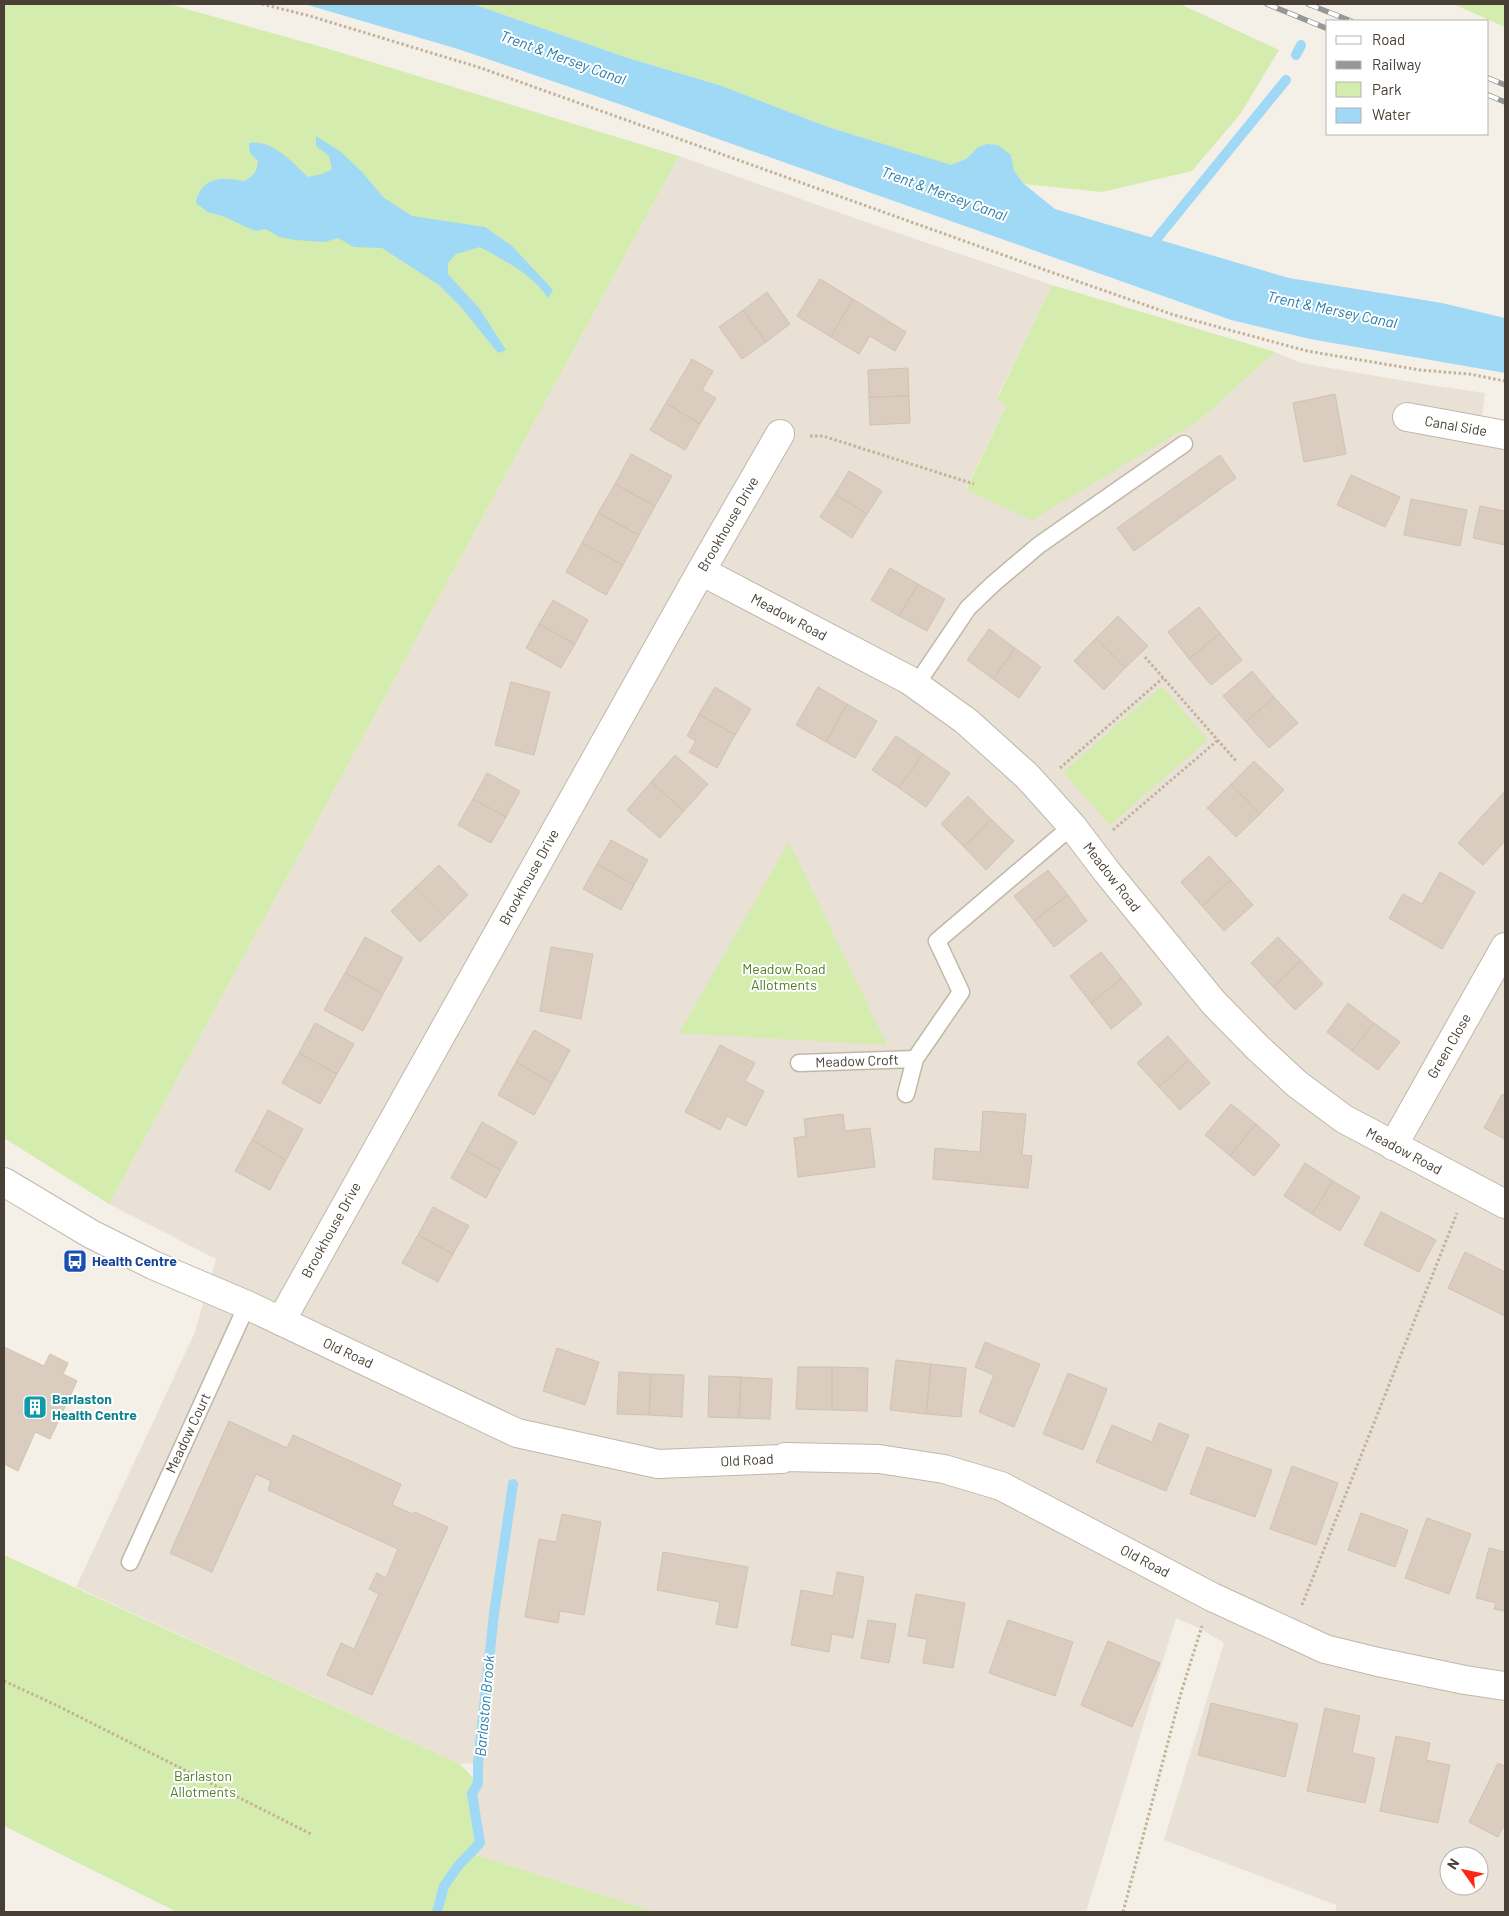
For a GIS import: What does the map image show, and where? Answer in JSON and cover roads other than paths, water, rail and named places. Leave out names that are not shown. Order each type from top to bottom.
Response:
[{"type":"street","name":"Canal Side","points":[[1407,417],[1505,434]]},
{"type":"street","name":"Brookhouse Drive","points":[[281,1321],[701,570],[780,434]]},
{"type":"street","name":"Meadow Road","points":[[701,570],[916,685],[966,721],[1038,788],[1072,826],[1213,1002],[1297,1084],[1344,1119],[1505,1204]]},
{"type":"street","name":"Green Close","points":[[1392,1146],[1505,947]]},
{"type":"street","name":"Old Road","points":[[4,1182],[91,1234],[153,1265],[247,1305],[517,1433],[658,1464],[782,1459],[786,1457],[879,1459],[944,1470],[1001,1486],[1212,1597],[1325,1649],[1465,1680],[1505,1686]]},
{"type":"lane","points":[[916,685],[968,608],[993,584],[1039,545],[1184,444]]},
{"type":"lane","points":[[906,1094],[915,1059],[961,992],[937,941],[1072,826]]},
{"type":"lane","name":"Meadow Croft","points":[[799,1063],[915,1059]]},
{"type":"lane","name":"Meadow Court","points":[[130,1562],[247,1305]]},
{"type":"water","name":"Trent & Mersey Canal","points":[[304,4],[473,4],[628,58],[719,85],[828,127],[951,165],[966,159],[977,148],[987,144],[998,145],[1011,155],[1014,171],[1024,184],[1055,209],[1289,278],[1442,303],[1505,318],[1505,373],[1310,339],[1231,320],[458,49]]},
{"type":"water","points":[[316,136],[341,152],[362,172],[384,198],[412,216],[485,227],[512,246],[553,290],[548,298],[542,289],[526,275],[480,247],[456,254],[448,263],[448,274],[479,308],[506,350],[498,353],[461,307],[439,285],[382,248],[354,247],[338,238],[325,242],[279,237],[266,229],[256,231],[225,217],[208,212],[196,203],[198,194],[207,183],[221,179],[244,181],[254,174],[258,161],[250,153],[249,143],[257,143],[274,148],[308,177],[322,174],[332,169],[329,156],[316,146]]},
{"type":"waterway","points":[[1296,55],[1301,45]]},
{"type":"waterway","points":[[1149,248],[1286,80]]},
{"type":"waterway","name":"Barlaston Brook","points":[[437,1912],[444,1886],[458,1866],[480,1843],[472,1794],[478,1783],[478,1763],[494,1614],[513,1484]]},
{"type":"railway","points":[[1267,4],[1326,28]]},
{"type":"railway","points":[[1308,4],[1348,20]]},
{"type":"railway","points":[[1489,78],[1505,85]]},
{"type":"railway","points":[[1489,95],[1505,102]]},
{"type":"place","name":"Health Centre","points":[[75,1261]]},
{"type":"place","name":"Barlaston Health Centre","points":[[35,1407]]},
{"type":"park label","name":"Meadow Road Allotments","points":[[784,978]]},
{"type":"park label","name":"Barlaston Allotments","points":[[203,1784]]}]
